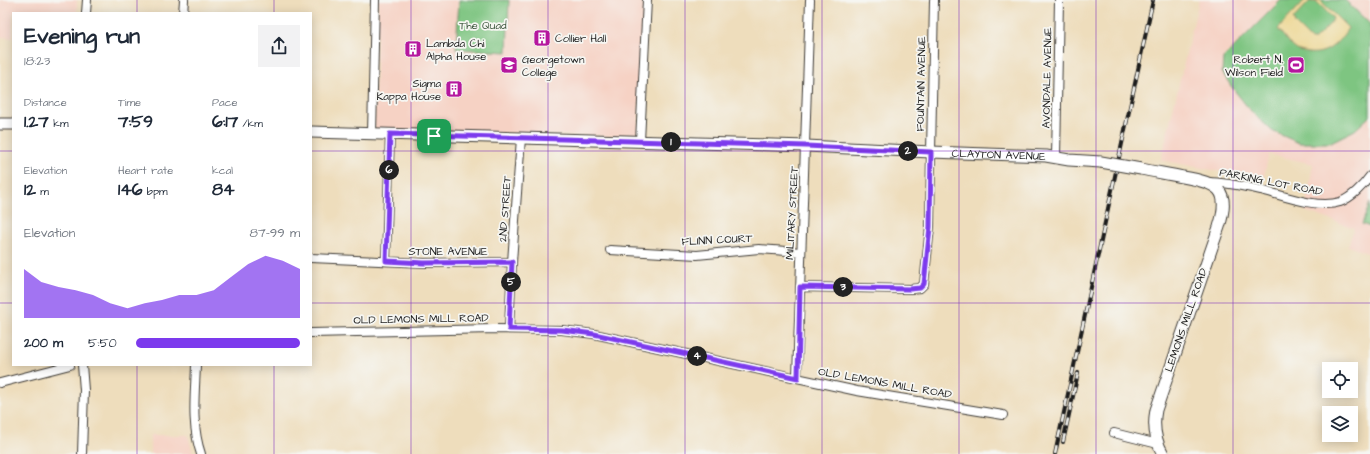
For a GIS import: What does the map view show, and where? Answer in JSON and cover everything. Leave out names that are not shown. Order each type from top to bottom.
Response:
[{"type":"street","points":[[86,12],[87,0]]},
{"type":"street","points":[[183,12],[184,0]]},
{"type":"street","points":[[372,134],[375,0]]},
{"type":"street","points":[[640,141],[647,0]]},
{"type":"street","name":"MILITARY STREET","points":[[798,378],[810,0]]},
{"type":"street","name":"FOUNTAIN AVENUE","points":[[800,287],[910,289],[922,287],[924,284],[930,227],[934,0]]},
{"type":"street","name":"AVONDALE AVENUE","points":[[1056,157],[1059,0]]},
{"type":"street","points":[[0,124],[12,124]]},
{"type":"street","name":"CLAYTON AVENUE","points":[[312,132],[806,146],[1046,156],[1070,160],[1101,162],[1206,182],[1217,188],[1222,197]]},
{"type":"street","points":[[386,261],[390,134]]},
{"type":"street","name":"2ND STREET","points":[[509,329],[512,262],[521,138]]},
{"type":"street","name":"PARKING LOT ROAD","points":[[1206,182],[1223,182],[1310,202],[1329,204],[1340,202],[1350,196],[1367,181],[1370,176]]},
{"type":"street","name":"LEMONS MILL ROAD","points":[[1161,449],[1155,429],[1154,418],[1219,227],[1224,206],[1222,197]]},
{"type":"street","name":"FLINN COURT","points":[[610,250],[697,255],[759,249],[801,252]]},
{"type":"street","name":"STONE AVENUE","points":[[312,258],[424,263],[512,262]]},
{"type":"street","name":"OLD LEMONS MILL ROAD","points":[[312,333],[509,329],[562,330],[594,334],[857,391],[1003,415]]},
{"type":"street","points":[[0,383],[66,366]]},
{"type":"street","points":[[82,366],[84,390],[82,454]]},
{"type":"street","points":[[196,366],[194,420],[197,442],[201,454]]},
{"type":"street","name":"LEMONS MILL ROAD","points":[[1114,433],[1161,449]]},
{"type":"shaded area","points":[[0,0],[77,0],[77,12],[12,12],[12,38],[0,37]]},
{"type":"shaded area","name":"Georgetown College","points":[[378,0],[645,0],[638,137],[374,130]]},
{"type":"shaded area","points":[[1199,0],[1370,0],[1370,254],[1348,246],[1354,228],[1305,211],[1313,164],[1269,154],[1263,180],[1161,160]]},
{"type":"shaded area","points":[[150,435],[188,435],[193,454],[150,454]]},
{"type":"green space","name":"The Quad","points":[[459,0],[509,0],[507,52],[456,49]]},
{"type":"green space","name":"Robert N. Wilson Field","points":[[1281,0],[1345,0],[1370,24],[1370,116],[1355,130],[1329,143],[1299,143],[1272,131],[1249,109],[1222,72],[1223,58]]},
{"type":"green space","points":[[1370,203],[1370,227],[1362,224]]},
{"type":"sand","points":[[1305,0],[1320,0],[1348,28],[1337,43],[1327,50],[1316,53],[1297,50],[1289,43],[1278,29]],"holes":[[[1310,1],[1316,1],[1333,18],[1331,23],[1314,40],[1311,40],[1295,24],[1293,19]]]},
{"type":"railway","points":[[1055,454],[1153,0]]},
{"type":"railway","points":[[1063,442],[1078,373]]},
{"type":"place","name":"Collier Hall","points":[[542,38]]},
{"type":"place","name":"Lambda Chi Alpha House","points":[[413,49]]},
{"type":"place","name":"Georgetown College","points":[[509,65]]},
{"type":"place","name":"Robert N. Wilson Field","points":[[1296,65]]},
{"type":"place","name":"Sigma Kappa House","points":[[454,89]]},
{"type":"route","points":[[390,134],[434,136],[806,146],[931,152],[930,227],[924,284],[920,288],[910,289],[800,287],[798,378],[594,334],[562,330],[509,329],[512,262],[424,263],[386,261],[390,134]]}]
